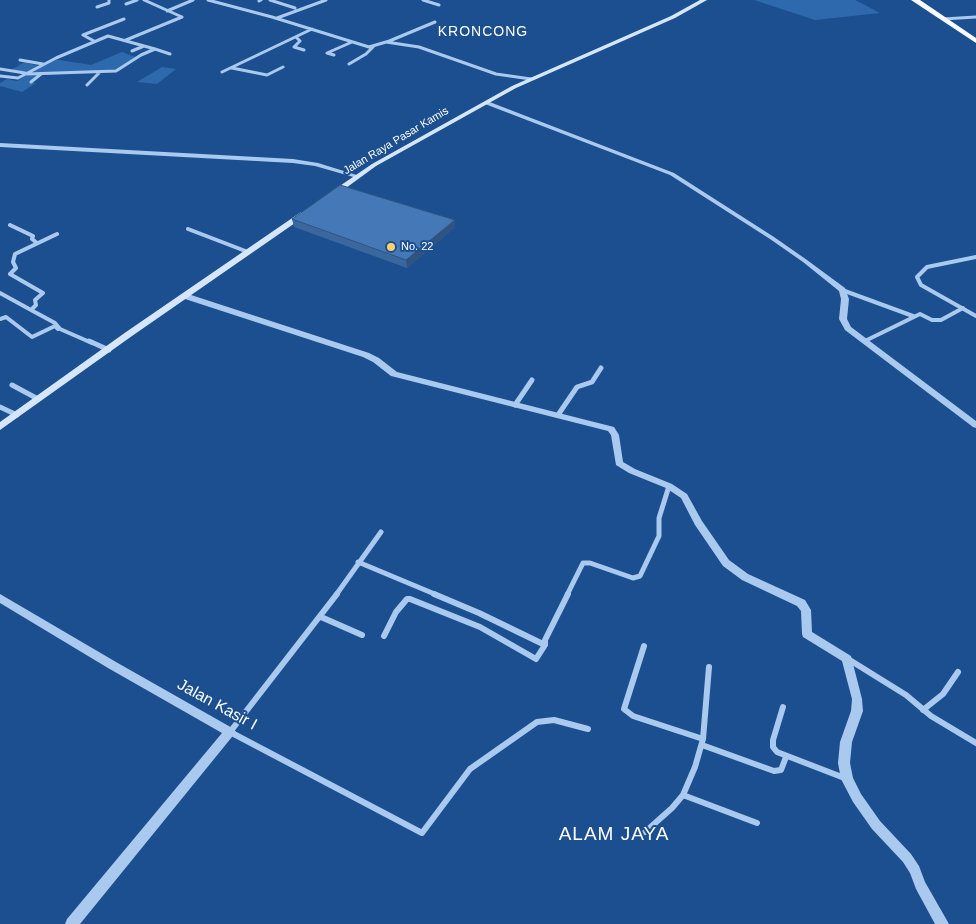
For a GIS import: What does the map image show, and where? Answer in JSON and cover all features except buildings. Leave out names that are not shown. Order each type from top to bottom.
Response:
[{"type":"highway","points":[[915,0],[976,41]]},
{"type":"highway","points":[[922,0],[976,34]]},
{"type":"main road","name":"Jalan Raya Pasar Kamis","points":[[0,427],[374,165],[531,79],[674,16],[704,0]]},
{"type":"street","points":[[97,7],[110,2],[109,0]]},
{"type":"street","points":[[126,4],[137,0]]},
{"type":"street","points":[[126,40],[182,16],[144,0]]},
{"type":"street","points":[[167,11],[193,0]]},
{"type":"street","points":[[208,0],[277,18],[373,47]]},
{"type":"street","points":[[270,0],[295,8]]},
{"type":"street","points":[[272,17],[314,0]]},
{"type":"street","points":[[277,18],[326,0]]},
{"type":"street","points":[[423,0],[439,5]]},
{"type":"street","points":[[433,3],[441,0]]},
{"type":"street","points":[[943,19],[976,17]]},
{"type":"street","points":[[94,42],[83,35],[124,19]]},
{"type":"street","points":[[348,64],[366,54],[373,47],[435,22]]},
{"type":"street","points":[[222,72],[312,29]]},
{"type":"street","points":[[0,76],[15,79],[43,64],[109,36],[170,54]]},
{"type":"street","points":[[296,36],[300,41],[294,47],[304,50]]},
{"type":"street","points":[[334,55],[326,53],[352,41]]},
{"type":"street","points":[[386,42],[422,47],[496,74],[531,79]]},
{"type":"street","points":[[132,51],[144,46]]},
{"type":"street","points":[[1,70],[26,74],[117,71],[141,55],[155,49]]},
{"type":"street","points":[[20,60],[43,64]]},
{"type":"street","points":[[231,68],[267,75],[283,67]]},
{"type":"street","points":[[87,86],[99,73]]},
{"type":"street","points":[[30,82],[41,74]]},
{"type":"street","points":[[487,103],[680,178],[805,260],[842,290],[913,316]]},
{"type":"street","points":[[0,144],[293,161],[316,164],[357,176]]},
{"type":"street","points":[[10,225],[33,236],[32,239],[38,244]]},
{"type":"street","points":[[188,229],[248,252]]},
{"type":"street","points":[[31,310],[36,305],[35,300],[43,293],[10,274],[16,268],[13,262],[15,254],[57,234]]},
{"type":"street","points":[[976,257],[934,265],[921,271],[917,277],[921,285],[976,316]]},
{"type":"street","points":[[842,290],[845,299],[843,319],[845,324],[976,425]]},
{"type":"street","points":[[0,293],[53,321],[60,329],[108,350]]},
{"type":"street","points":[[185,296],[366,355],[394,374],[611,429],[615,435],[619,463],[632,472],[668,486],[684,496],[698,523],[726,563],[745,577],[801,603],[806,610],[807,634],[906,695],[923,710],[976,743]]},
{"type":"street","points":[[867,340],[913,316],[920,314],[932,320],[941,320],[962,308]]},
{"type":"street","points":[[0,319],[6,317],[32,338],[55,326],[108,350]]},
{"type":"street","points":[[558,415],[577,387],[592,382],[601,368]]},
{"type":"street","points":[[515,405],[532,380]]},
{"type":"street","points":[[12,385],[38,399]]},
{"type":"street","points":[[0,407],[17,415]]},
{"type":"street","points":[[384,636],[396,612],[407,599],[410,599],[480,627],[536,659],[545,645],[545,640],[583,563],[590,563],[633,578],[640,576],[659,536],[659,518],[668,486]]},
{"type":"street","points":[[72,924],[230,732],[321,617],[381,532]]},
{"type":"street","points":[[358,562],[478,612],[545,645]]},
{"type":"street","name":"Jalan Kasir I","points":[[0,598],[112,666],[230,732],[422,833],[470,769],[537,722],[554,720],[588,729]]},
{"type":"street","points":[[321,617],[362,635]]},
{"type":"street","points":[[644,646],[624,709],[633,716],[774,772],[781,770],[786,757]]},
{"type":"street","points":[[847,659],[857,699],[856,711],[846,742],[844,763],[847,779],[857,798],[876,825],[908,858],[920,885],[942,924]]},
{"type":"street","points":[[645,832],[672,808],[683,795],[695,767],[702,742],[709,667]]},
{"type":"street","points":[[923,710],[943,694],[958,672]]},
{"type":"street","points":[[783,707],[773,740],[773,747],[786,757],[847,779]]},
{"type":"street","points":[[683,795],[757,823]]},
{"type":"shaded area","points":[[754,0],[855,0],[880,13],[815,20]]},
{"type":"shaded area","points":[[122,52],[135,57],[117,72],[39,75],[29,82],[36,83],[22,92],[0,86],[0,83],[7,79],[17,81],[27,75],[9,71],[25,62],[39,66],[53,59],[91,65]]},
{"type":"shaded area","points":[[162,67],[176,69],[157,84],[137,82]]},
{"type":"place","name":"No. 22","points":[[391,247]]},
{"type":"district","name":"KRONCONG","points":[[483,32]]},
{"type":"district","name":"ALAM JAYA","points":[[614,835]]}]
